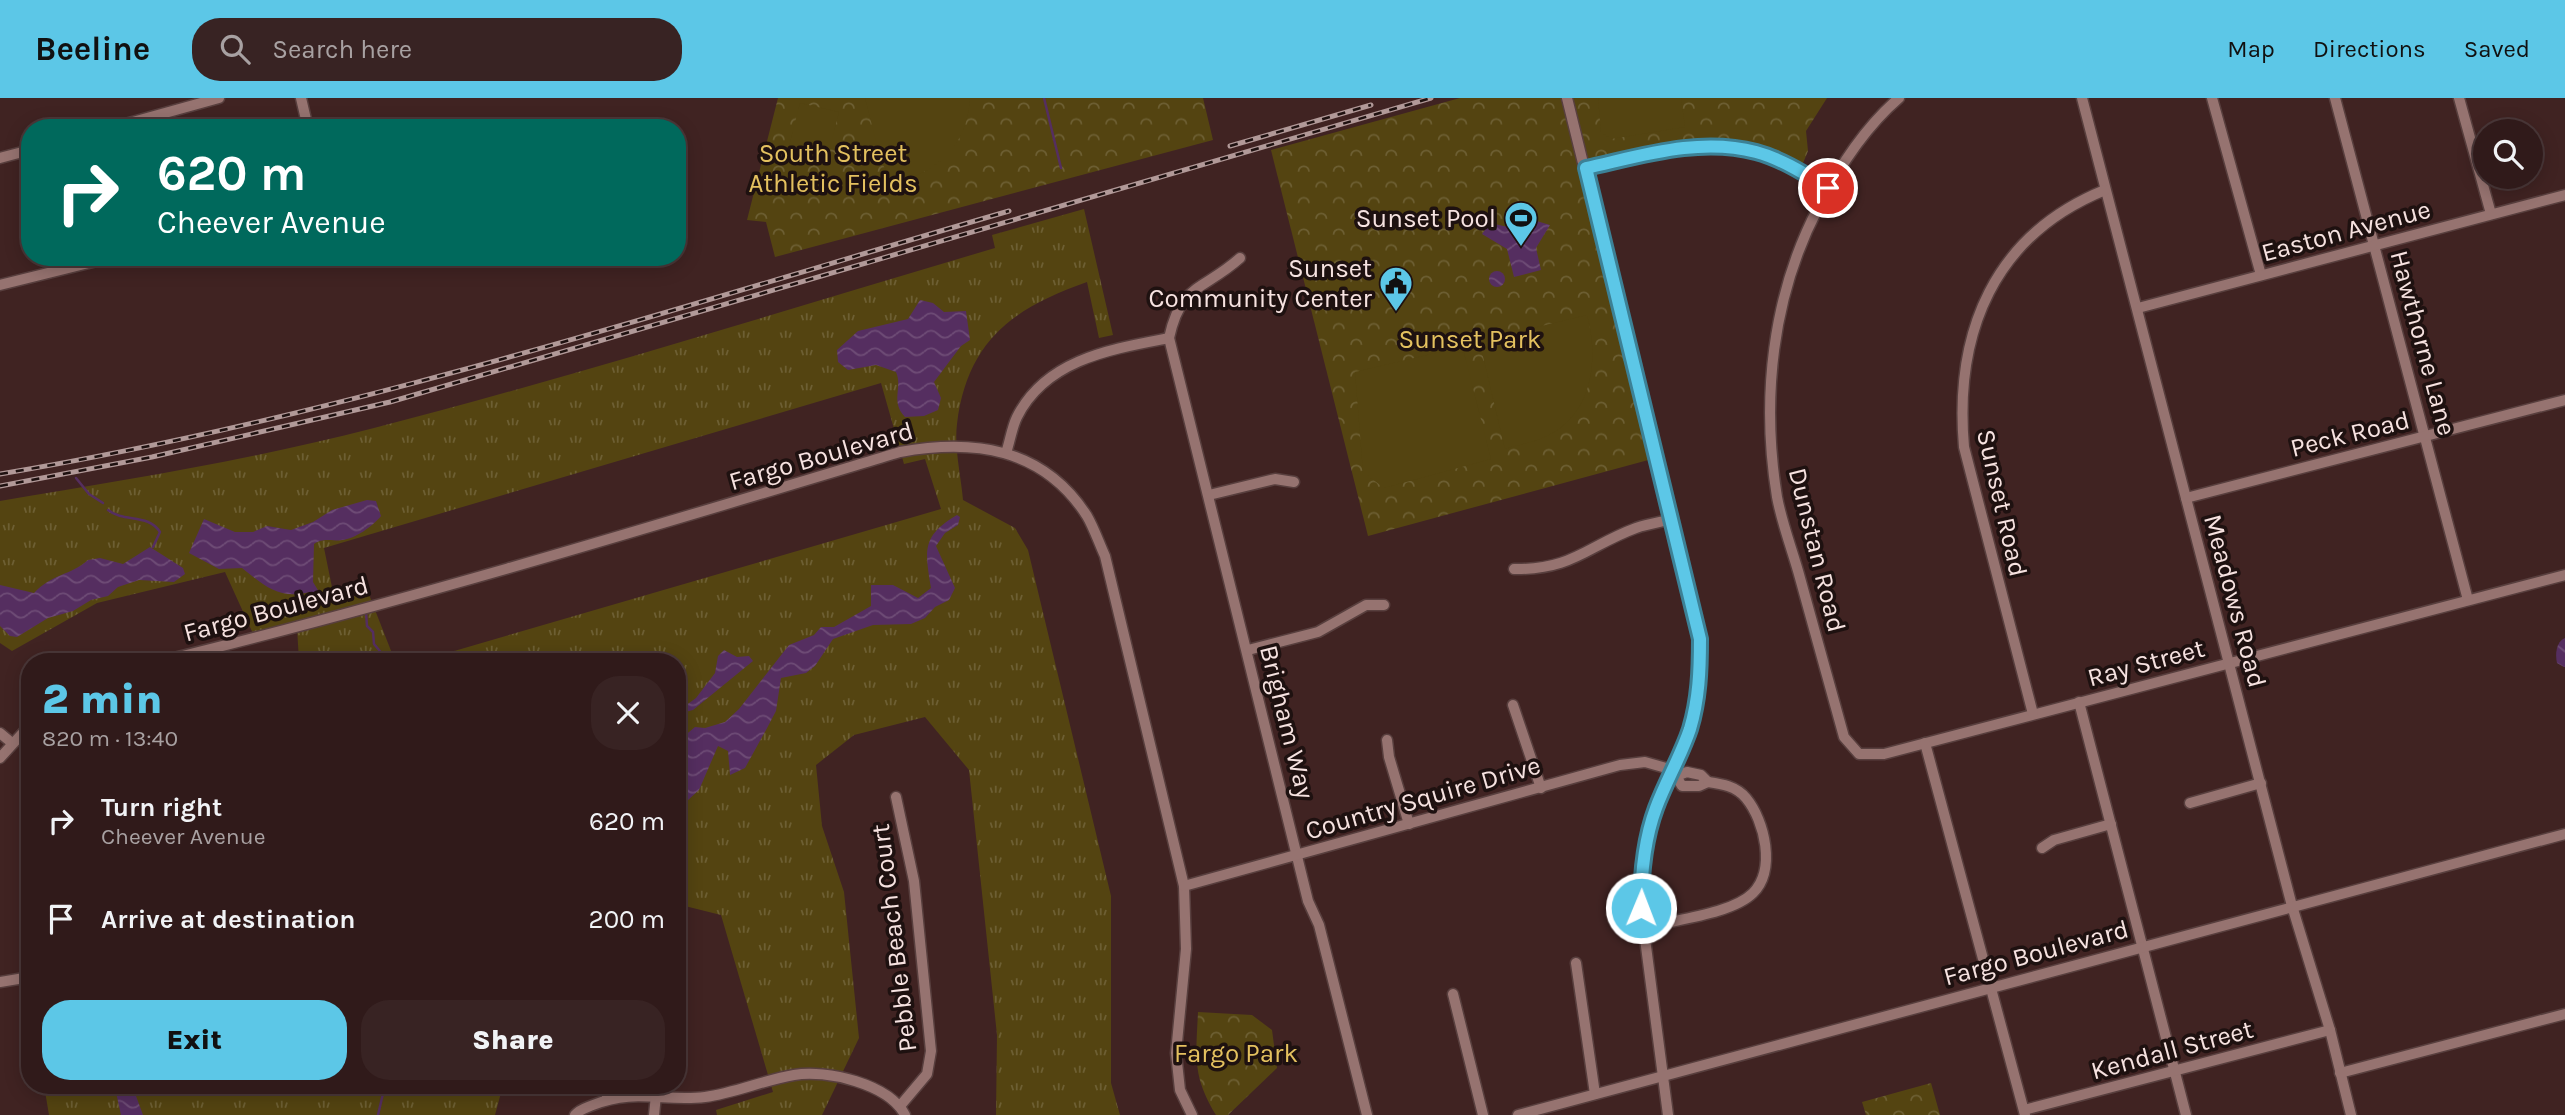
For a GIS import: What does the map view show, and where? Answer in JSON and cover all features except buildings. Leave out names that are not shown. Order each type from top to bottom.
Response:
[{"type":"street","points":[[143,119],[219,98]]},
{"type":"street","points":[[301,98],[306,119]]},
{"type":"street","points":[[1567,98],[1673,519],[1700,639],[1697,701],[1690,730],[1656,807],[1645,845],[1640,876],[1643,926],[1668,1115]]},
{"type":"street","name":"Dunstan Road","points":[[1859,754],[1843,737],[1778,500],[1769,429],[1772,371],[1787,280],[1802,237],[1828,188],[1869,128],[1899,98]]},
{"type":"street","name":"Meadows Road","points":[[2082,98],[2231,662],[2292,906],[2330,1030],[2351,1115]]},
{"type":"street","points":[[2212,98],[2261,275]]},
{"type":"street","name":"Hawthorne Lane","points":[[2335,98],[2468,600]]},
{"type":"street","points":[[2459,98],[2491,214]]},
{"type":"street","points":[[1586,168],[1681,148],[1731,147],[1758,152],[1784,163],[1828,188]]},
{"type":"street","points":[[0,158],[21,152]]},
{"type":"street","name":"Sunset Road","points":[[2033,714],[1964,447],[1961,413],[1964,377],[1971,338],[2000,271],[2024,240],[2051,218],[2105,190]]},
{"type":"street","name":"Easton Avenue","points":[[2138,308],[2565,195]]},
{"type":"street","points":[[1006,453],[1017,417],[1039,386],[1070,364],[1121,348],[1169,338],[1181,300],[1198,285],[1220,276],[1240,258]]},
{"type":"street","points":[[0,285],[77,266]]},
{"type":"street","name":"Brigham Way","points":[[1169,338],[1308,901],[1319,925],[1367,1115]]},
{"type":"street","name":"Peck Road","points":[[2186,498],[2565,400]]},
{"type":"street","name":"Fargo Boulevard","points":[[194,653],[606,540],[900,452],[939,445],[964,445],[1006,453],[1024,460],[1052,478],[1086,516],[1105,556],[1184,887],[1186,949],[1175,1053],[1180,1090],[1192,1115]]},
{"type":"street","points":[[1209,495],[1275,479],[1294,482]]},
{"type":"street","points":[[1514,569],[1538,569],[1575,560],[1636,528],[1673,519]]},
{"type":"street","name":"Ray Street","points":[[1859,754],[1884,754],[2565,575]]},
{"type":"street","points":[[1248,650],[1318,632],[1366,605],[1384,605]]},
{"type":"street","points":[[2079,702],[2186,1115]]},
{"type":"street","points":[[1513,705],[1541,788]]},
{"type":"street","points":[[0,733],[12,743]]},
{"type":"street","points":[[0,758],[21,734]]},
{"type":"street","points":[[1387,740],[1389,757],[1409,824]]},
{"type":"street","points":[[1925,743],[2025,1113]]},
{"type":"street","name":"Country Squire Drive","points":[[1184,887],[1620,765],[1646,761],[1673,770]]},
{"type":"street","points":[[1643,926],[1739,904],[1755,892],[1765,875],[1766,850],[1758,819],[1746,797],[1729,785],[1707,782]]},
{"type":"street","points":[[2190,803],[2261,783]]},
{"type":"street","name":"Pebble Beach Court","points":[[897,797],[914,881],[932,1051],[927,1074],[902,1110]]},
{"type":"street","points":[[2042,848],[2054,840],[2111,824]]},
{"type":"street","name":"Fargo Boulevard","points":[[1518,1115],[2565,834]]},
{"type":"street","points":[[1576,963],[1595,1094]]},
{"type":"street","points":[[0,982],[21,978]]},
{"type":"street","points":[[1453,995],[1483,1115]]},
{"type":"street","points":[[2340,1073],[2565,1013]]},
{"type":"street","name":"Kendall Street","points":[[2025,1113],[2175,1070],[2330,1030]]},
{"type":"street","points":[[575,1115],[625,1094],[702,1097],[747,1089],[795,1074],[831,1076],[868,1085],[902,1110]]},
{"type":"street","points":[[607,1094],[608,1099]]},
{"type":"street","points":[[654,1115],[656,1095]]},
{"type":"green space","name":"South Street Athletic Fields","points":[[778,98],[1203,98],[1213,140],[775,257],[766,222],[747,220]]},
{"type":"green space","points":[[865,98],[970,98],[963,130],[947,154],[924,172],[893,184],[881,161]]},
{"type":"green space","name":"Sunset Park","points":[[1460,98],[1561,98],[1652,459],[1368,536],[1271,150]]},
{"type":"green space","points":[[1572,98],[1827,98],[1806,131],[1808,151],[1801,168],[1760,148],[1721,143],[1589,164]]},
{"type":"green space","points":[[1598,98],[1681,98],[1685,127],[1611,139],[1601,132]]},
{"type":"green space","points":[[800,103],[839,112],[827,159],[788,150]]},
{"type":"green space","points":[[1084,209],[1113,335],[1099,338],[1087,282],[1037,303],[1016,316],[983,349],[971,370],[962,395],[956,443],[963,500],[1015,528],[1028,550],[1111,896],[1111,1083],[1120,1115],[996,1115],[997,1035],[969,770],[925,717],[854,735],[816,765],[822,826],[844,892],[859,1038],[822,1115],[717,1115],[716,1110],[773,1092],[721,915],[686,906],[686,653],[447,653],[941,509],[925,459],[904,464],[881,383],[324,548],[335,602],[368,592],[392,653],[299,653],[297,627],[255,638],[225,572],[97,603],[12,651],[0,643],[0,501],[188,469],[374,428],[608,363],[995,248],[992,235]]},
{"type":"green space","points":[[1587,315],[1591,332],[1592,367],[1583,400],[1562,426],[1547,436],[1505,449],[1481,348],[1488,339]]},
{"type":"green space","points":[[1448,350],[1464,353],[1491,459],[1384,488],[1363,472],[1355,372]]},
{"type":"green space","name":"Fargo Park","points":[[1198,1012],[1252,1015],[1272,1030],[1277,1068],[1228,1115],[1216,1115],[1199,1077],[1196,1054]]},
{"type":"green space","points":[[1931,1083],[1940,1115],[1866,1115],[1862,1102]]},
{"type":"green space","points":[[46,1094],[501,1094],[495,1115],[49,1115]]},
{"type":"water","name":"Sunset Pool","points":[[1530,219],[1550,225],[1536,248],[1541,270],[1514,277],[1507,249],[1482,234],[1490,223],[1508,227]]},
{"type":"water","points":[[1497,271],[1503,273],[1503,285],[1497,287],[1491,285],[1489,279],[1491,273]]},
{"type":"water","points":[[920,300],[933,303],[944,312],[966,311],[970,340],[961,346],[934,382],[941,398],[938,410],[924,416],[905,417],[897,400],[896,372],[876,365],[848,370],[838,362],[837,350],[858,331],[908,319]]},
{"type":"water","points":[[367,500],[376,501],[381,516],[373,524],[347,539],[325,540],[314,544],[313,582],[324,600],[320,603],[310,592],[281,593],[265,586],[242,568],[219,569],[189,553],[204,519],[235,532],[253,532],[267,526],[291,530],[313,522],[332,510]]},
{"type":"water","points":[[957,515],[960,517],[958,525],[945,533],[936,546],[955,588],[949,600],[935,607],[925,618],[911,624],[873,625],[833,639],[815,666],[806,673],[781,678],[776,711],[745,768],[730,775],[728,751],[718,746],[699,790],[686,801],[686,734],[695,727],[705,728],[725,722],[739,709],[789,645],[814,635],[821,627],[834,627],[871,606],[871,585],[893,585],[918,598],[931,588],[927,564],[928,545],[945,523]]},
{"type":"water","points":[[150,547],[183,568],[185,574],[174,582],[139,580],[118,587],[108,596],[48,618],[17,637],[10,636],[0,626],[0,585],[34,593],[41,586],[88,560],[100,558],[123,564]]},
{"type":"water","points":[[2565,638],[2564,667],[2557,663],[2556,656],[2558,645]]},
{"type":"water","points":[[724,650],[737,657],[749,656],[753,661],[693,710],[686,712],[686,705],[696,698],[715,673],[718,656]]},
{"type":"water","points":[[116,1094],[135,1094],[143,1115],[121,1115]]},
{"type":"waterway","points":[[1044,98],[1061,168]]},
{"type":"waterway","points":[[76,478],[89,494],[103,503]]},
{"type":"waterway","points":[[108,510],[155,526],[160,532],[153,547]]},
{"type":"waterway","points":[[366,612],[367,626],[373,632],[374,644],[382,653]]},
{"type":"waterway","points":[[378,1115],[383,1094]]},
{"type":"railway","points":[[0,486],[152,457],[390,402],[1431,98]]},
{"type":"railway","points":[[1230,146],[1371,105]]},
{"type":"railway","points":[[0,474],[128,450],[382,391],[508,358],[1009,211]]},
{"type":"place","name":"Sunset Pool","points":[[1521,248]]},
{"type":"place","name":"Sunset Community Center","points":[[1396,313]]},
{"type":"route","points":[[1641,908],[1640,876],[1645,845],[1656,807],[1690,730],[1697,701],[1700,639],[1586,168],[1681,148],[1731,147],[1758,152],[1784,163],[1828,188]]}]
